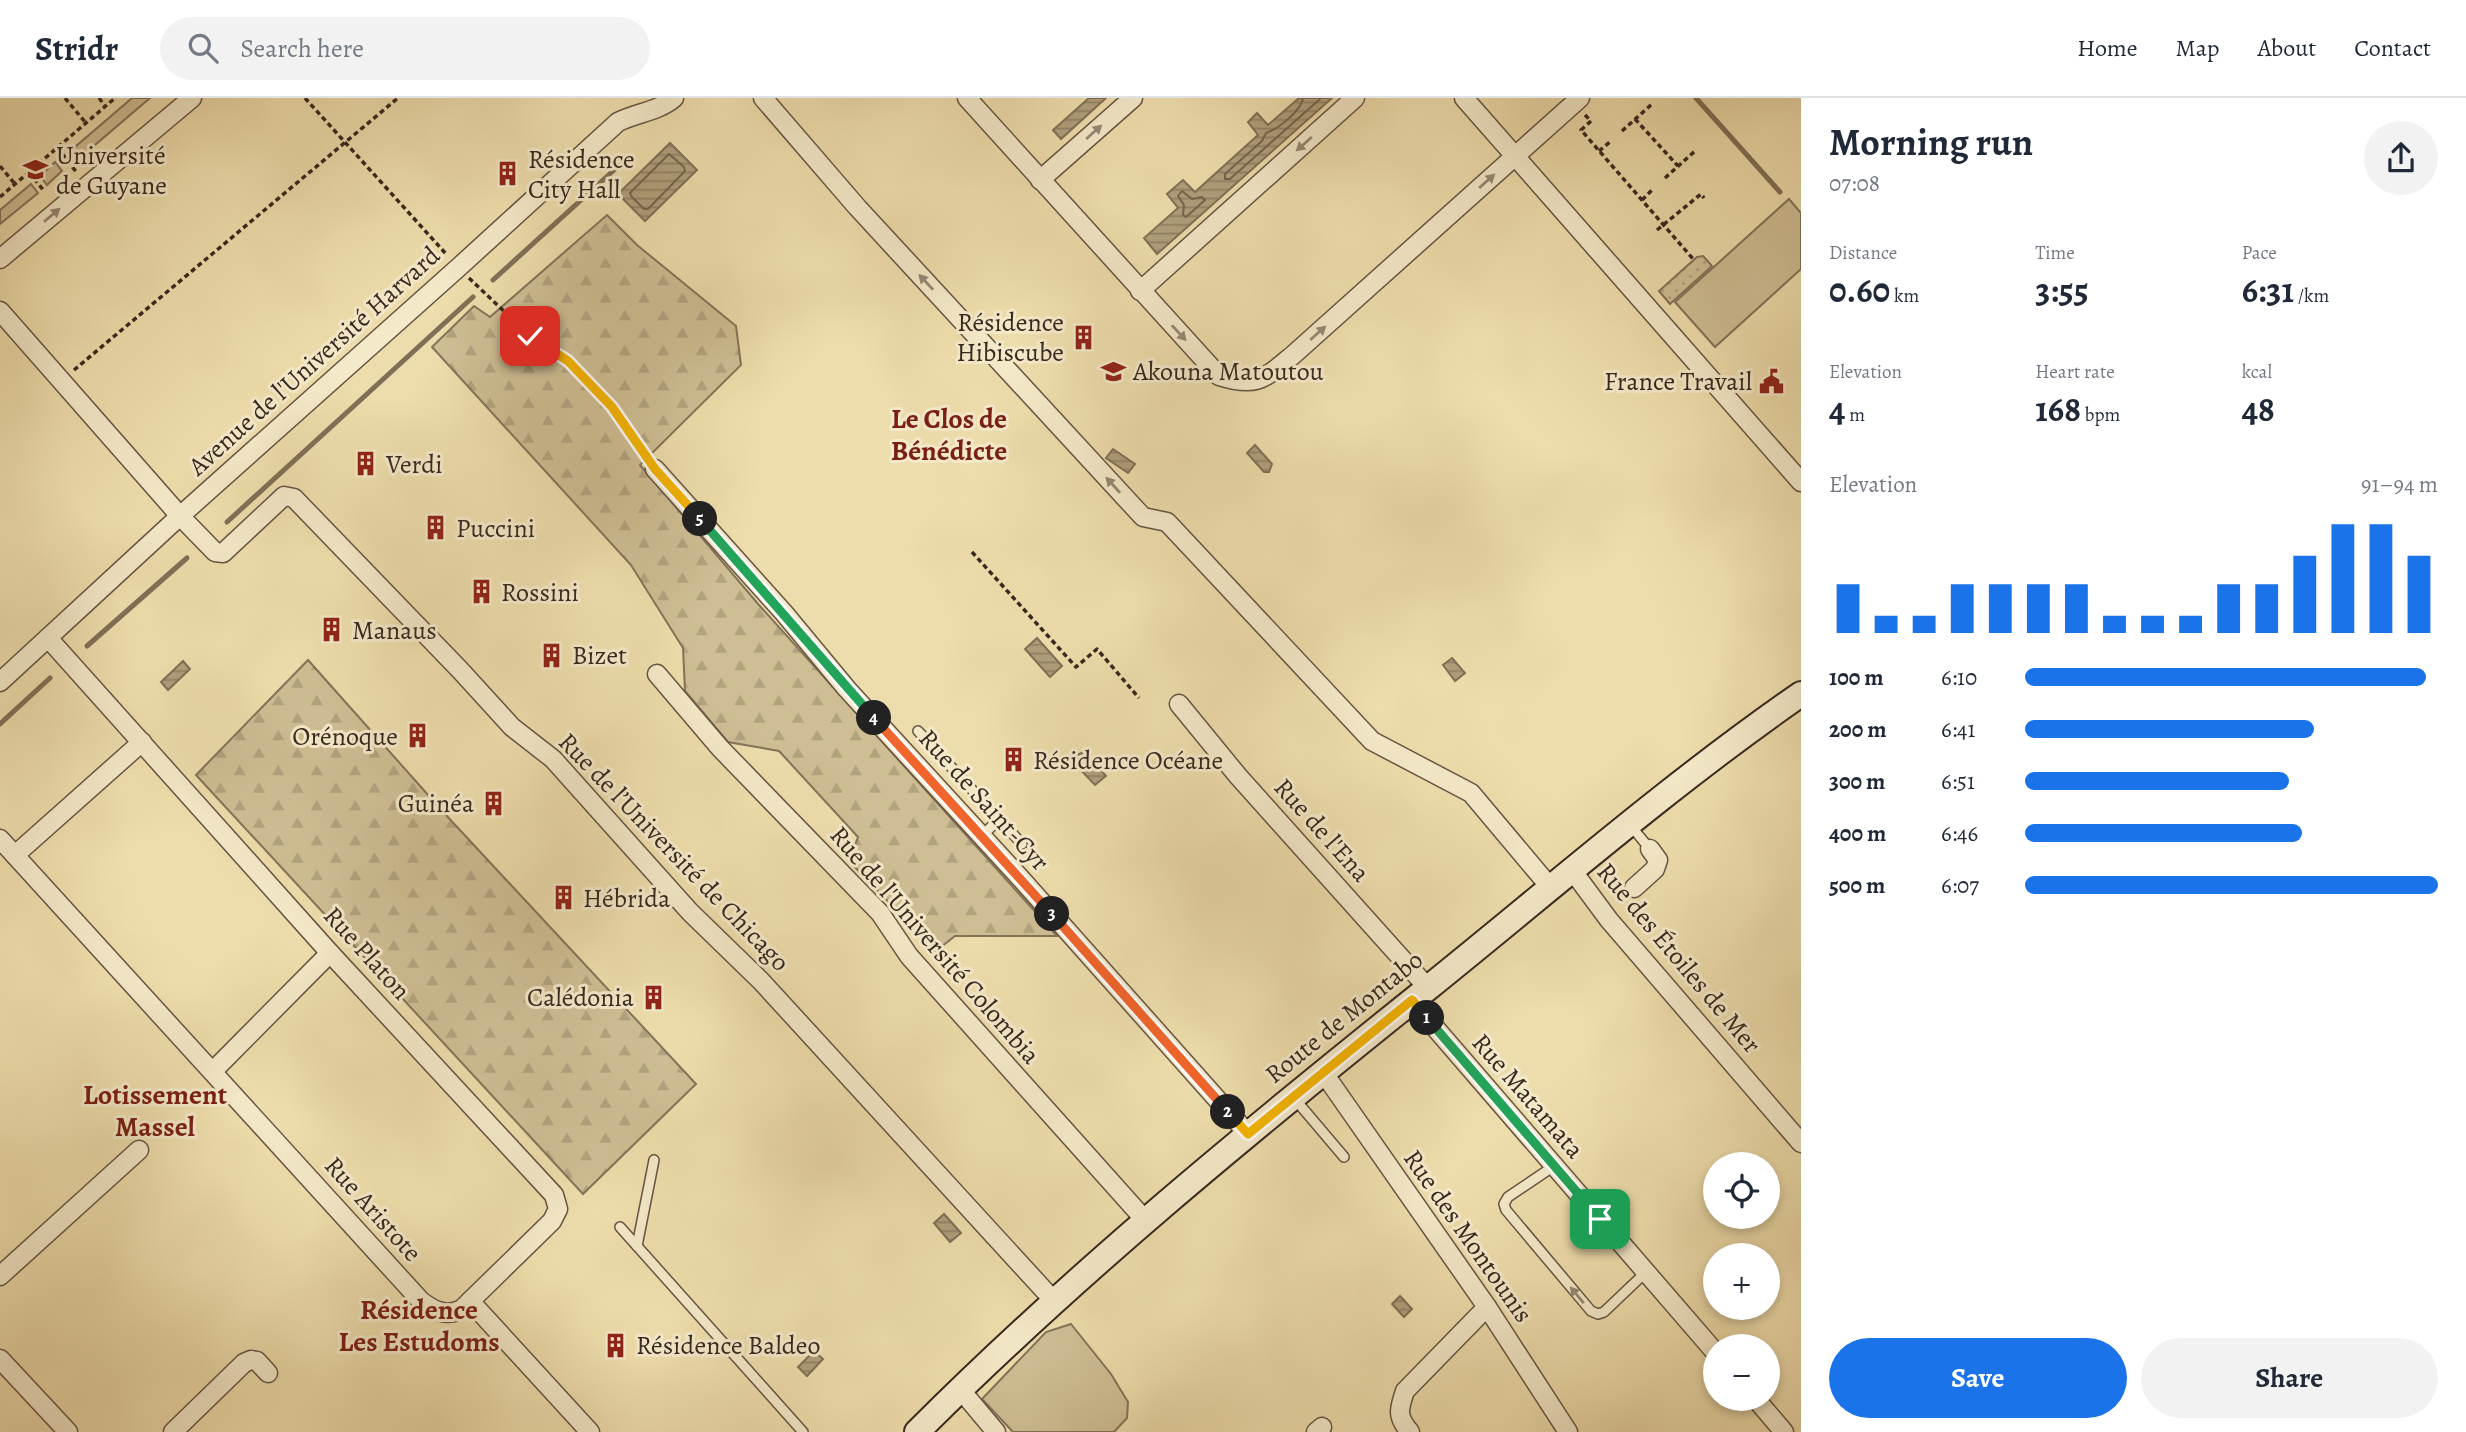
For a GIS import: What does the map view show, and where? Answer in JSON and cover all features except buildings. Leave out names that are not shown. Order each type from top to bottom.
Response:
[{"type":"main road","name":"Route de Montabo","points":[[1761,722],[1801,676]]},
{"type":"main road","name":"Route de Montabo","points":[[917,1432],[1054,1301],[1322,1072],[1550,887],[1761,722],[1801,694]]},
{"type":"street","points":[[0,259],[192,98]]},
{"type":"street","name":"Avenue de l'Université Harvard","points":[[0,682],[180,516],[465,273],[618,122],[634,114],[655,109],[674,98]]},
{"type":"street","points":[[763,98],[857,207],[1143,517],[1167,522],[1372,741],[1471,793],[1550,887]]},
{"type":"street","points":[[967,98],[1219,376],[1242,383],[1264,378],[1577,101]]},
{"type":"street","points":[[1040,180],[1133,98]]},
{"type":"street","points":[[1140,291],[1355,98]]},
{"type":"street","points":[[1464,98],[1801,482]]},
{"type":"street","points":[[0,311],[180,516]]},
{"type":"street","name":"Rue de Saint-Cyr","points":[[655,469],[784,613],[847,689],[1248,1134]]},
{"type":"street","name":"Rue de l’Université de Chicago","points":[[180,516],[215,552],[223,553],[284,496],[294,498],[512,727],[553,759],[690,912],[761,981],[1054,1301]]},
{"type":"street","name":"Rue Platon","points":[[48,638],[330,953],[542,1181],[557,1203],[557,1213],[552,1221],[470,1301]]},
{"type":"street","name":"Rue de l'Université Colombia","points":[[657,674],[720,748],[880,914],[909,956],[1146,1220]]},
{"type":"street","name":"Rue de l'Ena","points":[[1179,704],[1420,994]]},
{"type":"street","points":[[15,855],[142,742]]},
{"type":"street","points":[[0,839],[214,1072],[330,953]]},
{"type":"street","points":[[1634,888],[1655,869],[1658,860],[1650,849]]},
{"type":"street","name":"Rue des Étoiles de Mer","points":[[1572,870],[1609,920],[1801,1143]]},
{"type":"street","name":"Rue Matamata","points":[[1420,994],[1554,1166],[1703,1338]]},
{"type":"street","name":"Rue Aristote","points":[[214,1072],[421,1301],[435,1310],[449,1313],[462,1308],[470,1301]]},
{"type":"street","name":"Rue des Montounis","points":[[1322,1072],[1487,1307],[1568,1432]]},
{"type":"street","points":[[0,1276],[138,1150]]},
{"type":"street","points":[[470,1301],[590,1432]]},
{"type":"street","points":[[1410,1432],[1402,1423],[1399,1408],[1405,1391],[1487,1307]]},
{"type":"street","points":[[0,1359],[68,1432]]},
{"type":"street","points":[[173,1432],[244,1363],[257,1361],[268,1373]]},
{"type":"street","points":[[960,1389],[996,1432]]},
{"type":"street","points":[[1766,1411],[1784,1432]]},
{"type":"lane","points":[[918,731],[1022,844]]},
{"type":"lane","points":[[982,836],[1000,818]]},
{"type":"lane","points":[[1630,824],[1650,849]]},
{"type":"lane","points":[[1293,1097],[1344,1157]]},
{"type":"lane","points":[[637,1246],[654,1160]]},
{"type":"lane","points":[[1554,1166],[1508,1197],[1504,1203],[1506,1210],[1591,1311],[1598,1314],[1604,1312],[1646,1272]]},
{"type":"lane","points":[[620,1227],[803,1432]]},
{"type":"path","points":[[65,98],[86,122]]},
{"type":"path","points":[[99,98],[105,106]]},
{"type":"path","points":[[0,197],[115,98]]},
{"type":"path","points":[[305,98],[465,273],[530,336],[568,361],[612,407],[655,469]]},
{"type":"path","points":[[73,372],[398,98]]},
{"type":"path","points":[[1577,101],[1591,121],[1581,130],[1694,260]]},
{"type":"path","points":[[1622,131],[1652,104]]},
{"type":"path","points":[[1635,119],[1678,166]]},
{"type":"path","points":[[1597,158],[1611,141]]},
{"type":"path","points":[[57,147],[82,178]]},
{"type":"path","points":[[1665,178],[1695,151]]},
{"type":"path","points":[[0,166],[15,184]]},
{"type":"path","points":[[29,172],[44,191]]},
{"type":"path","points":[[1642,200],[1652,190]]},
{"type":"path","points":[[1657,230],[1701,194],[1704,198]]},
{"type":"path","points":[[972,552],[1076,667],[1097,649],[1139,698]]},
{"type":"green space","points":[[132,98],[150,98],[75,162],[68,153]]},
{"type":"green space","points":[[55,162],[62,171],[47,185],[40,176]]},
{"type":"green space","points":[[31,184],[38,193],[0,224],[0,210]]},
{"type":"green space","points":[[1789,199],[1801,213],[1801,269],[1715,347],[1675,302]]},
{"type":"green space","points":[[607,215],[637,245],[736,326],[741,365],[640,465],[759,605],[1057,936],[955,936],[936,951],[849,861],[858,837],[779,751],[728,742],[685,691],[683,648],[631,565],[432,347],[474,306],[490,317]]},
{"type":"green space","points":[[1703,256],[1712,266],[1670,304],[1659,291],[1697,257]]},
{"type":"green space","points":[[308,660],[445,814],[696,1084],[583,1194],[196,775]]},
{"type":"green space","points":[[1071,1324],[1111,1374],[1128,1402],[1127,1418],[1114,1432],[1013,1432],[982,1399],[1046,1332]]},
{"type":"water","points":[[1089,98],[1106,98],[1061,139],[1053,130]]},
{"type":"water","points":[[1299,98],[1332,98],[1157,254],[1144,238],[1178,208],[1167,194],[1183,180],[1195,192],[1258,135],[1248,122],[1257,113],[1268,125]]},
{"type":"water","points":[[670,143],[697,170],[645,221],[618,194]]},
{"type":"water","points":[[1255,445],[1272,464],[1269,472],[1264,472],[1247,453]]},
{"type":"water","points":[[1113,449],[1135,464],[1128,473],[1106,458]]},
{"type":"water","points":[[1037,638],[1062,666],[1050,677],[1025,649]]},
{"type":"water","points":[[1452,658],[1465,673],[1455,681],[1443,665]]},
{"type":"water","points":[[183,661],[190,669],[168,690],[161,682]]},
{"type":"water","points":[[1085,752],[1106,776],[1095,785],[1074,763],[1077,760],[1076,755]]},
{"type":"water","points":[[944,1214],[961,1233],[950,1242],[934,1223]]},
{"type":"water","points":[[1400,1296],[1412,1309],[1404,1317],[1392,1304]]},
{"type":"water","points":[[814,1351],[823,1359],[807,1376],[798,1367]]},
{"type":"waterway","points":[[1696,98],[1780,192]]},
{"type":"waterway","points":[[493,280],[624,161]]},
{"type":"waterway","points":[[227,522],[473,297]]},
{"type":"waterway","points":[[87,646],[187,558]]},
{"type":"waterway","points":[[0,724],[50,678]]},
{"type":"place","name":"Université de Guyane","points":[[36,170]]},
{"type":"place","name":"Résidence City Hall","points":[[508,174]]},
{"type":"place","name":"Résidence Hibiscube","points":[[1084,337]]},
{"type":"place","name":"Akouna Matoutou","points":[[1113,371]]},
{"type":"place","name":"France Travail","points":[[1772,381]]},
{"type":"place","name":"Verdi","points":[[366,464]]},
{"type":"place","name":"Puccini","points":[[436,528]]},
{"type":"place","name":"Rossini","points":[[481,592]]},
{"type":"place","name":"Manaus","points":[[332,630]]},
{"type":"place","name":"Bizet","points":[[552,655]]},
{"type":"place","name":"Orénoque","points":[[418,736]]},
{"type":"place","name":"Résidence Océane","points":[[1013,760]]},
{"type":"place","name":"Guinéa","points":[[494,803]]},
{"type":"place","name":"Hébrida","points":[[563,898]]},
{"type":"place","name":"Calédonia","points":[[654,997]]},
{"type":"place","name":"Résidence Baldeo","points":[[616,1345]]},
{"type":"district","name":"Le Clos de Bénédicte","points":[[949,435]]},
{"type":"district","name":"Lotissement Massel","points":[[155,1111]]},
{"type":"district","name":"Résidence Les Estudoms","points":[[419,1326]]},
{"type":"route","points":[[530,336],[568,361],[612,407],[655,469],[784,613],[847,689],[1023,881],[1248,1134],[1412,1000],[1600,1219]]}]
